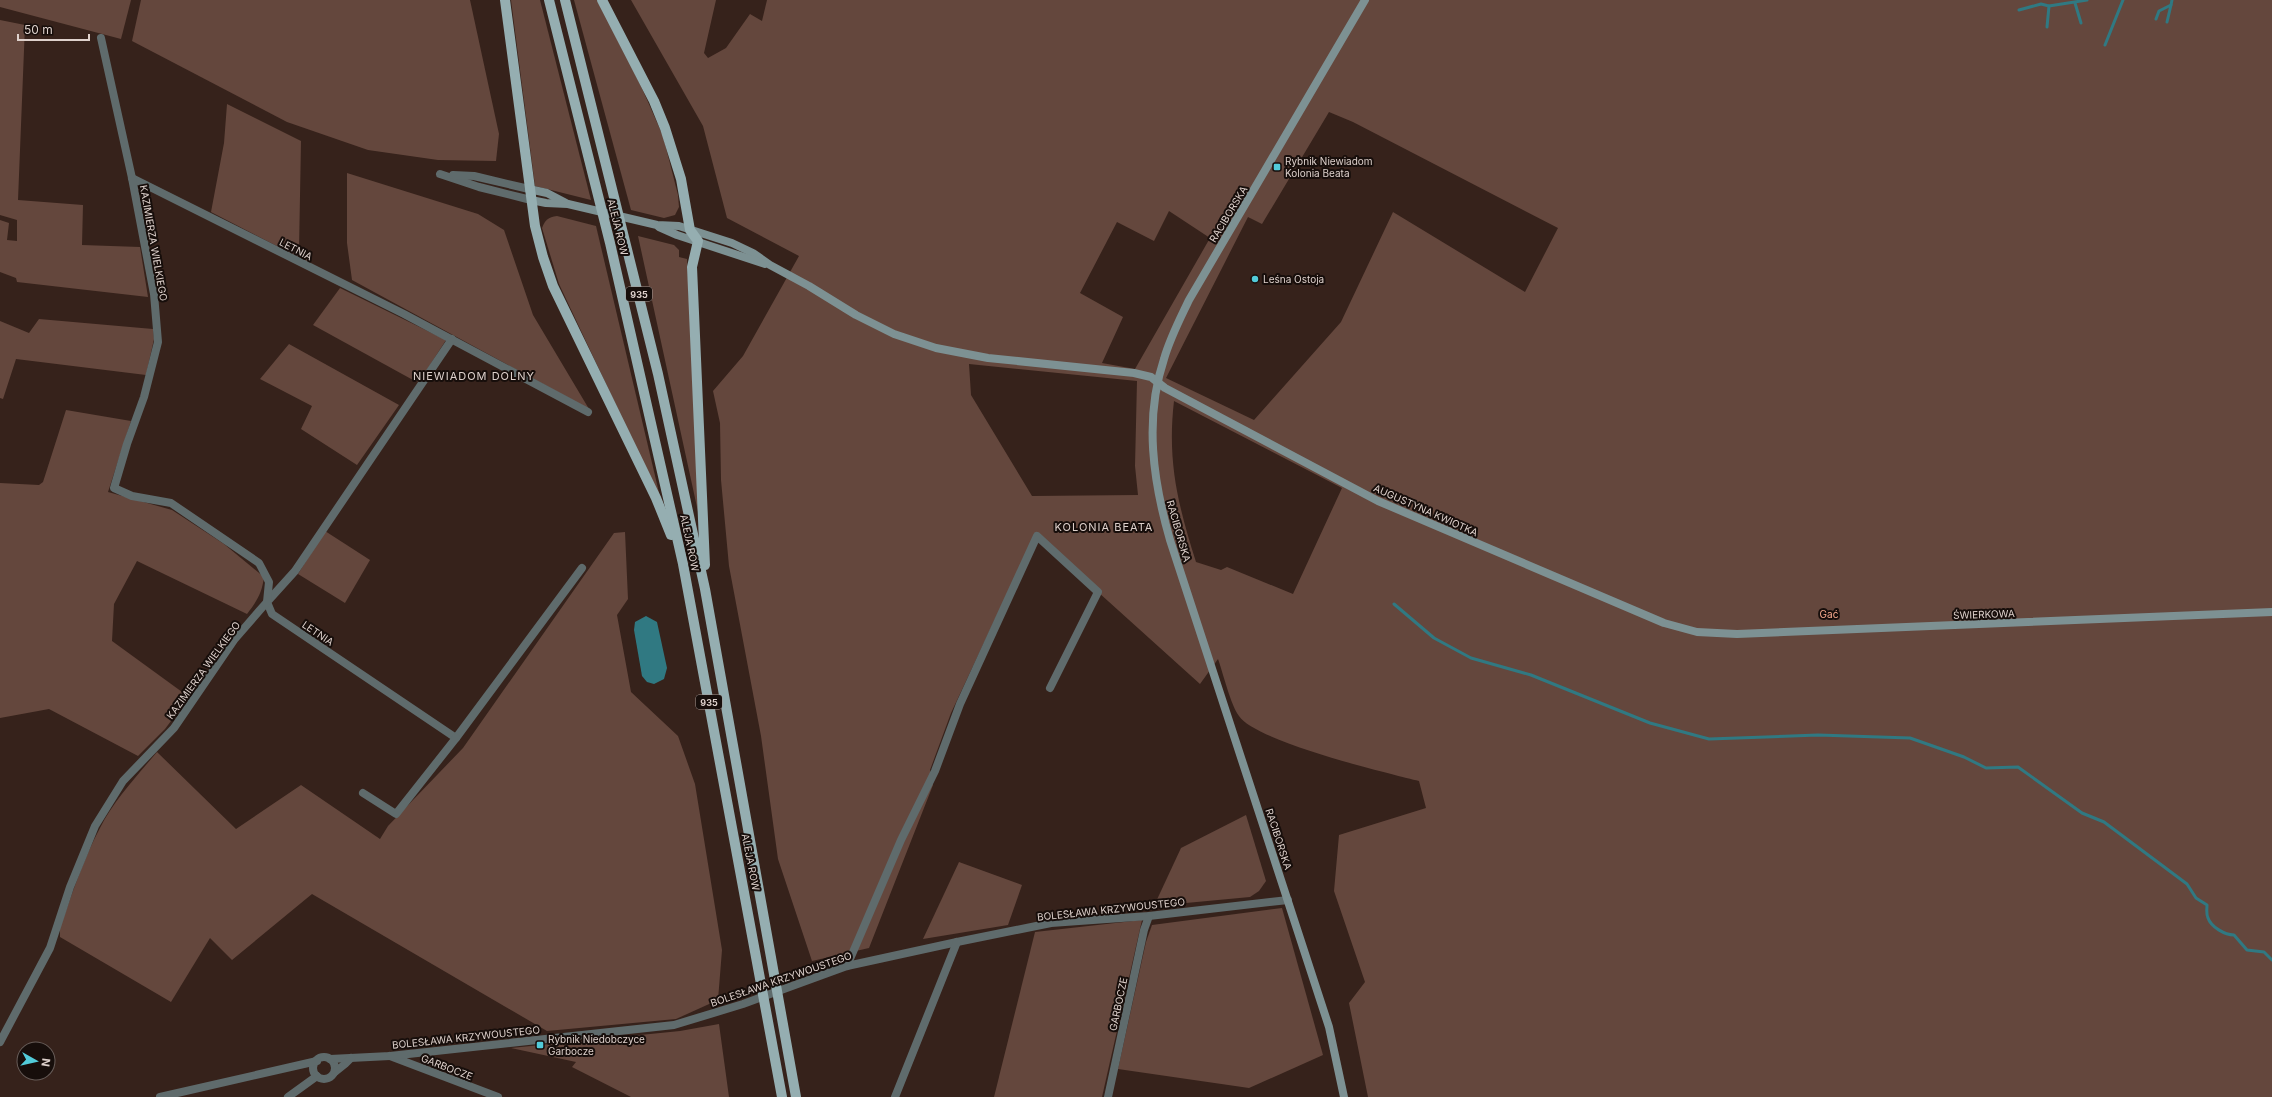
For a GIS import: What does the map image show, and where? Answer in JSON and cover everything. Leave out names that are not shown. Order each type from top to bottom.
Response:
[{"type":"main road","points":[[505,0],[529,189],[541,249],[553,286],[656,498],[682,564]]},
{"type":"main road","name":"ALEJA ROW","points":[[549,0],[610,243],[682,564],[782,1097]]},
{"type":"main road","name":"ALEJA ROW","points":[[565,0],[658,374],[705,589],[796,1097]]},
{"type":"main road","points":[[602,0],[654,101],[665,128],[681,178],[690,230],[698,241],[692,268],[703,484],[705,589]]},
{"type":"street","name":"RACIBORSKA","points":[[1344,1097],[1329,1027],[1162,512],[1152,443],[1158,382],[1171,338],[1197,285],[1365,0]]},
{"type":"street","name":"KAZIMIERZA WIELKIEGO","points":[[0,1042],[50,948],[70,887],[96,826],[107,807],[123,781],[174,728],[234,640],[267,602],[269,582],[259,563],[171,503],[132,496],[114,488],[127,444],[144,397],[158,342],[154,294],[132,178],[101,38]]},
{"type":"street","points":[[568,204],[547,193],[474,176],[440,174],[479,187],[531,200],[546,203],[568,204],[657,225],[679,226],[754,253],[770,265]]},
{"type":"street","name":"LETNIA","points":[[132,178],[452,339],[588,412]]},
{"type":"street","points":[[657,225],[677,235],[750,260],[770,265]]},
{"type":"street","name":"AUGUSTYNA KWIOTKA","points":[[770,265],[810,286],[856,314],[914,341],[988,358],[1151,377],[1165,388],[1378,501],[1664,623],[1697,632]]},
{"type":"street","points":[[267,602],[295,571],[452,339]]},
{"type":"street","points":[[847,966],[901,840],[935,771],[960,704],[1037,536],[1098,592],[1050,688]]},
{"type":"street","points":[[363,793],[396,814],[456,738],[582,568]]},
{"type":"street","name":"LETNIA","points":[[267,602],[272,614],[456,738]]},
{"type":"street","name":"ŚWIERKOWA","points":[[1697,632],[1745,634],[2272,612]]},
{"type":"street","name":"BOLESŁAWA KRZYWOUSTEGO","points":[[330,1059],[390,1056],[674,1025],[743,1004],[847,966],[957,942],[1051,923],[1150,916],[1288,900]]},
{"type":"street","name":"GARBOCZE","points":[[1108,1097],[1144,930],[1150,916]]},
{"type":"street","points":[[895,1097],[957,942]]},
{"type":"street","name":"GARBOCZE","points":[[390,1056],[498,1097]]},
{"type":"street","points":[[160,1097],[317,1061],[323,1058],[330,1059],[334,1065],[334,1072]]},
{"type":"street","points":[[285,1068],[316,1074],[327,1079],[346,1064],[350,1058]]},
{"type":"street","points":[[288,1097],[316,1074],[317,1061]]},
{"type":"green space","points":[[0,0],[131,0],[121,39],[0,7]]},
{"type":"green space","points":[[141,0],[470,0],[499,134],[496,161],[438,160],[368,150],[287,122],[132,41]]},
{"type":"green space","points":[[511,0],[540,0],[591,200],[535,186]]},
{"type":"green space","points":[[574,0],[597,0],[641,86],[663,136],[678,195],[679,207],[675,215],[664,218],[631,210]]},
{"type":"green space","name":"Gać","points":[[631,0],[716,0],[704,53],[708,58],[726,48],[750,14],[762,21],[767,0],[2272,0],[2272,1097],[1368,1097],[1349,1003],[1365,982],[1334,891],[1339,835],[1426,808],[1419,781],[1323,755],[1269,736],[1250,726],[1239,716],[1236,711],[1218,659],[1200,684],[1098,592],[1036,532],[951,713],[930,770],[933,785],[869,948],[812,961],[778,859],[761,736],[729,566],[721,480],[720,423],[713,391],[743,356],[799,256],[727,218],[703,126]],"holes":[[[1329,112],[1353,122],[1558,228],[1525,292],[1393,212],[1341,322],[1254,420],[1166,378],[1248,217],[1262,224]],[[1169,211],[1210,238],[1135,369],[1102,363],[1123,317],[1080,293],[1117,222],[1154,241]],[[969,364],[1137,381],[1135,466],[1138,495],[1032,496],[971,395]],[[1174,401],[1342,488],[1293,594],[1227,567],[1221,570],[1196,562],[1179,502],[1173,464],[1172,423]]]},
{"type":"green space","points":[[0,20],[25,25],[18,200],[83,205],[82,245],[140,247],[148,297],[17,282],[16,278],[0,272],[0,220],[9,223],[7,240],[17,241],[17,220],[0,215]]},
{"type":"green space","points":[[227,104],[301,141],[299,251],[311,259],[310,263],[211,212],[224,143]]},
{"type":"green space","points":[[347,173],[478,214],[504,230],[533,315],[589,409],[352,280],[347,243]]},
{"type":"green space","points":[[557,216],[596,226],[661,501],[559,284],[542,228],[547,219]]},
{"type":"green space","points":[[638,236],[674,245],[679,250],[679,257],[687,259],[700,521]]},
{"type":"green space","points":[[340,288],[446,340],[419,382],[313,325]]},
{"type":"green space","points":[[39,319],[153,329],[154,339],[146,375],[16,359],[3,399],[0,398],[0,321],[29,333]]},
{"type":"green space","points":[[289,344],[399,405],[357,465],[301,429],[312,406],[260,379]]},
{"type":"green space","points":[[66,410],[131,421],[108,492],[172,510],[224,544],[264,577],[262,588],[258,597],[247,614],[137,561],[114,604],[112,641],[189,697],[165,729],[138,756],[49,709],[0,718],[0,483],[39,485],[43,482]]},
{"type":"green space","points":[[325,531],[370,560],[345,603],[298,574]]},
{"type":"green space","points":[[625,532],[628,599],[617,615],[631,692],[678,736],[695,784],[722,950],[718,1000],[676,1019],[547,1031],[312,894],[232,960],[210,938],[171,1002],[60,937],[60,928],[73,890],[88,852],[100,828],[119,798],[157,752],[236,829],[301,785],[380,839],[388,826],[463,748],[614,533]]},
{"type":"green space","points":[[1246,815],[1266,881],[1259,891],[1250,897],[1154,906],[1181,848]]},
{"type":"green space","points":[[959,862],[1022,885],[1008,925],[923,939]]},
{"type":"green space","points":[[1282,908],[1323,1055],[1249,1088],[1118,1069],[1146,942],[1152,925]]},
{"type":"green space","points":[[1142,920],[1102,1097],[994,1097],[1035,932]]},
{"type":"green space","points":[[719,1024],[729,1097],[631,1097],[572,1067],[576,1062],[511,1048],[680,1031]]},
{"type":"water","points":[[646,616],[657,622],[667,668],[664,679],[654,684],[647,682],[642,676],[634,630],[635,622]]},
{"type":"waterway","points":[[2019,10],[2041,4],[2049,6],[2087,0]]},
{"type":"waterway","points":[[2105,45],[2123,0]]},
{"type":"waterway","points":[[2156,19],[2159,11],[2171,5],[2172,0]]},
{"type":"waterway","points":[[2075,3],[2081,23]]},
{"type":"waterway","points":[[2167,22],[2171,5]]},
{"type":"waterway","points":[[2047,27],[2049,6]]},
{"type":"waterway","points":[[1394,604],[1434,638],[1471,658],[1531,675],[1650,723],[1709,739],[1818,735],[1910,738],[1964,757],[1986,768],[2018,767],[2082,813],[2104,822],[2187,884],[2196,898],[2207,905],[2207,916],[2215,927],[2227,934],[2234,935],[2247,950],[2264,952],[2272,960]]},
{"type":"place","name":"Rybnik Niewiadom Kolonia Beata","points":[[1277,167]]},
{"type":"place","name":"Leśna Ostoja","points":[[1255,279]]},
{"type":"place","name":"Rybnik Niedobczyce Garbocze","points":[[540,1045]]},
{"type":"district","name":"NIEWIADOM DOLNY","points":[[474,376]]},
{"type":"district","name":"KOLONIA BEATA","points":[[1104,527]]}]
